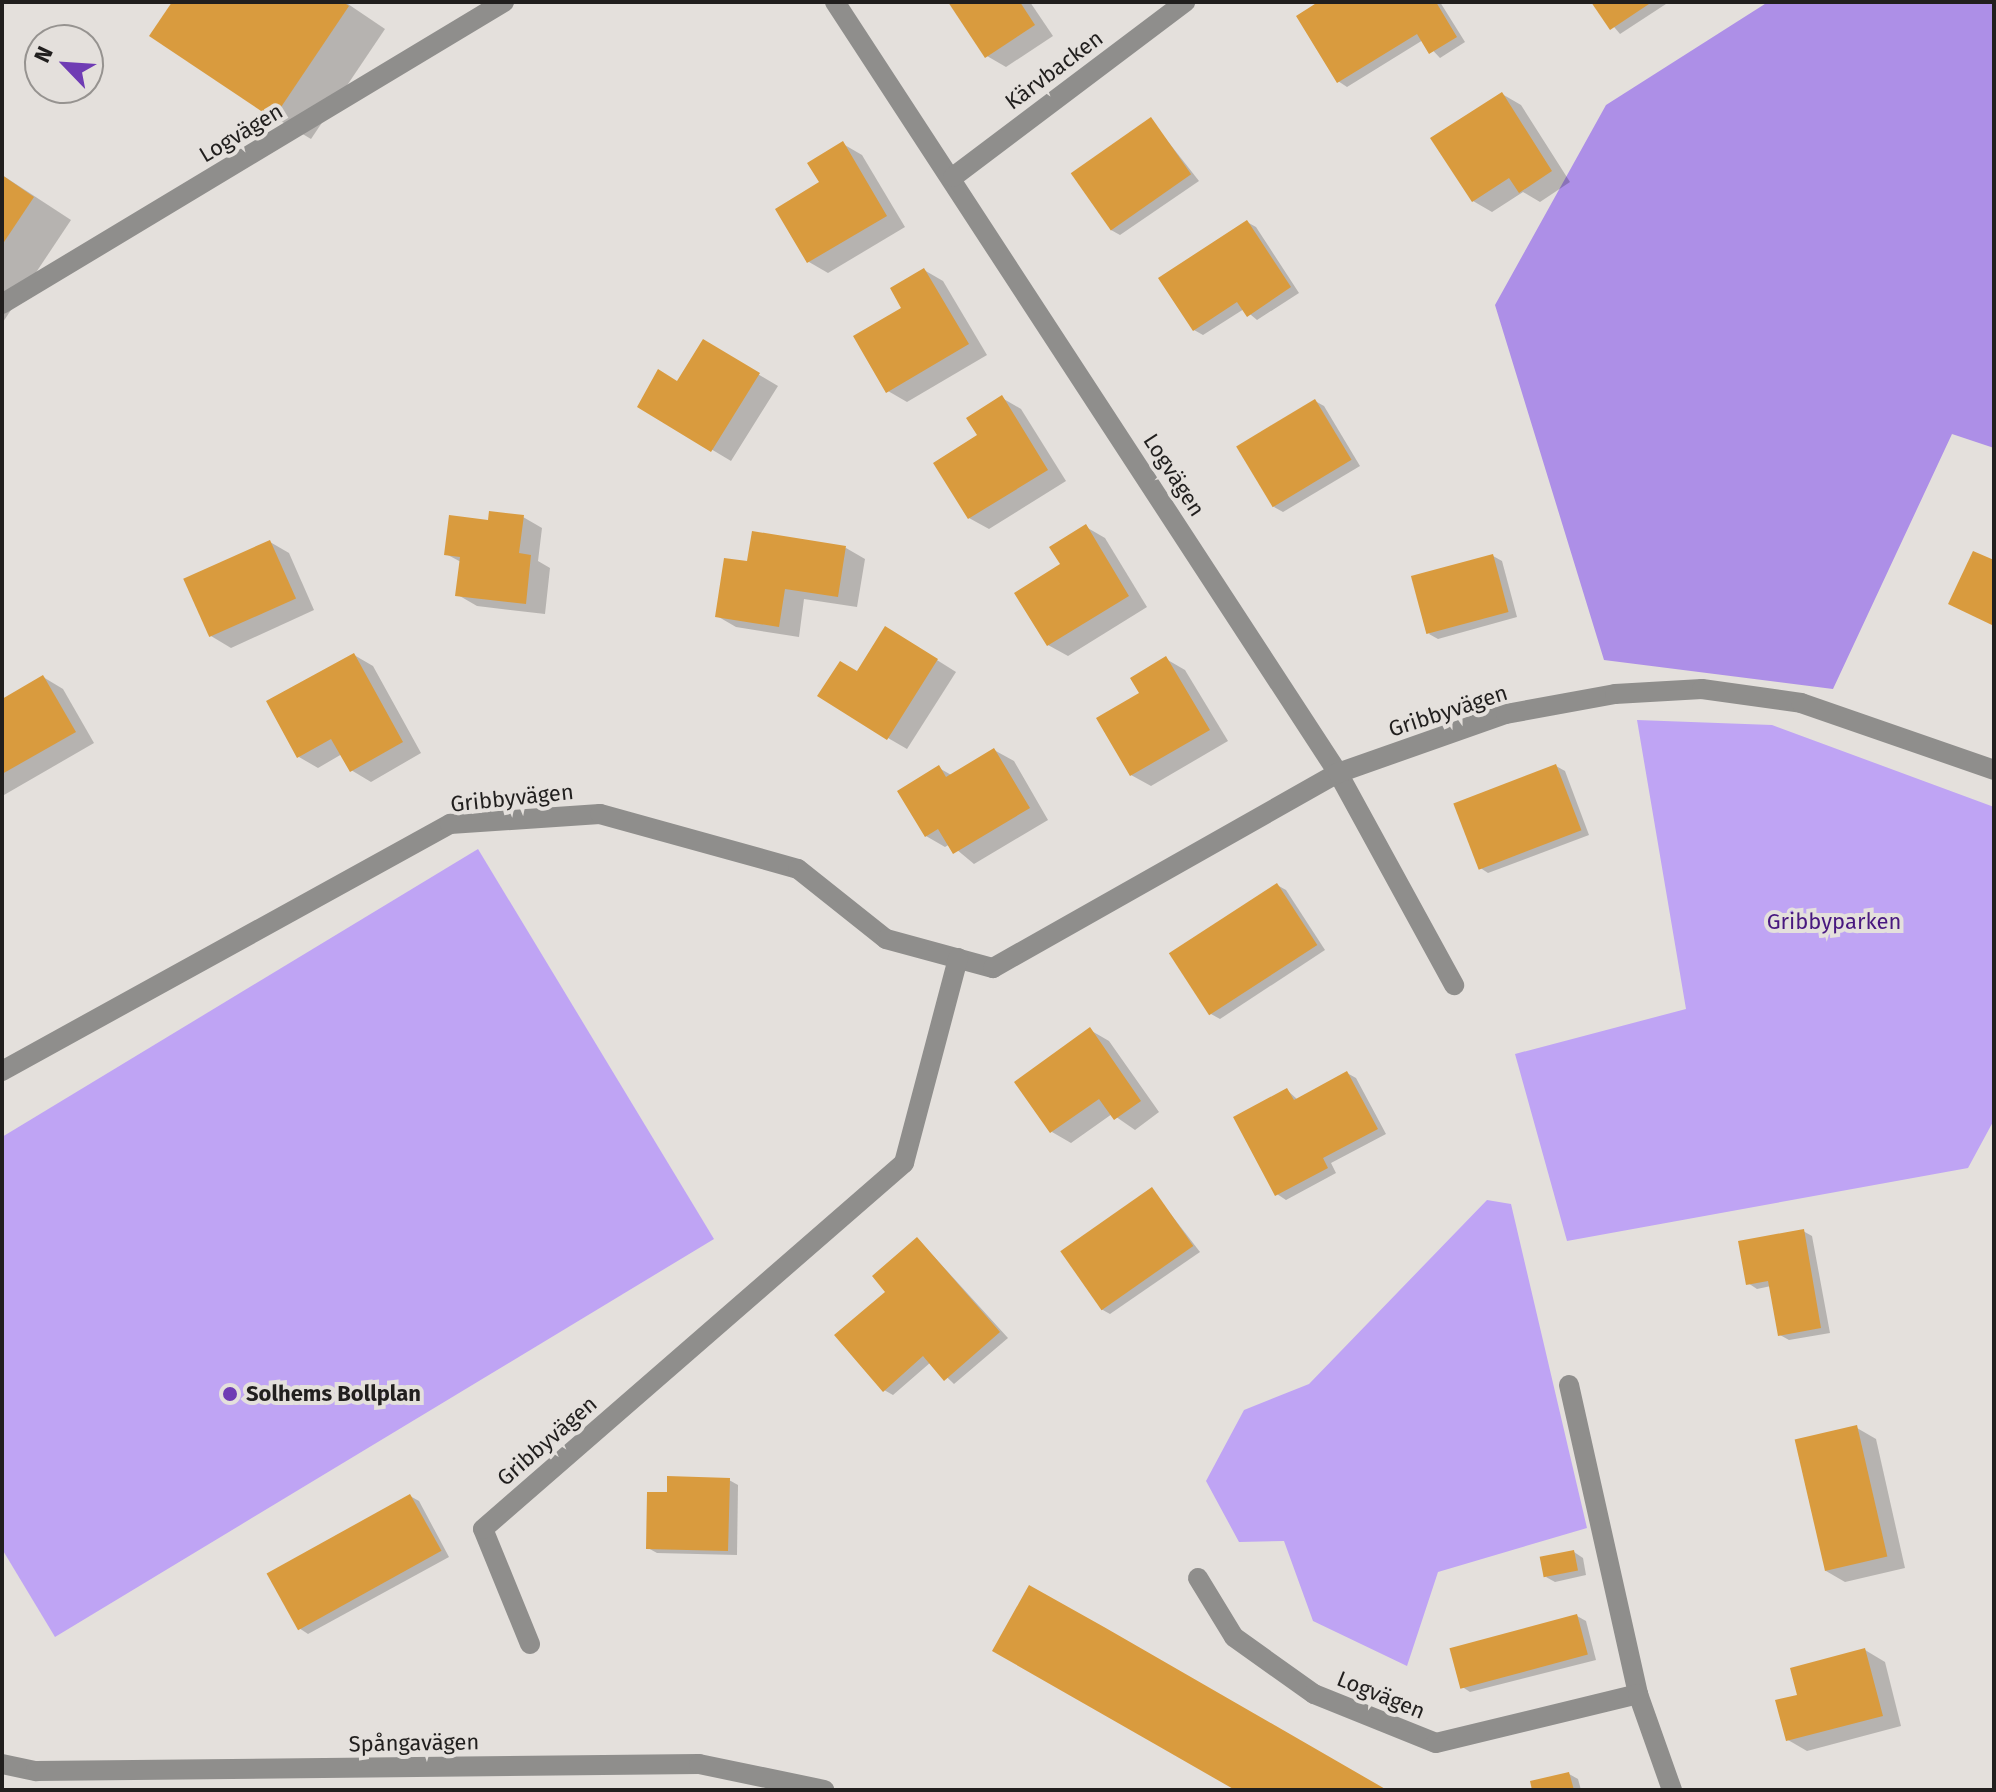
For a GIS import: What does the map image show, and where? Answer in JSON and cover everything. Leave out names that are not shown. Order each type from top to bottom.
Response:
[{"type":"street","name":"Logvägen","points":[[2,304],[504,2]]},
{"type":"street","name":"Logvägen","points":[[835,2],[953,177],[1338,773],[1454,985]]},
{"type":"street","name":"Kärvbacken","points":[[953,177],[1185,2]]},
{"type":"street","name":"Gribbyvägen","points":[[2,1071],[450,824],[600,814],[798,869],[886,939],[993,968],[1338,773],[1506,714],[1615,694],[1702,689],[1801,703],[1994,770]]},
{"type":"street","name":"Gribbyvägen","points":[[530,1644],[483,1529],[904,1163],[958,958]]},
{"type":"street","points":[[1569,1385],[1638,1694],[1672,1790]]},
{"type":"street","name":"Logvägen","points":[[1198,1578],[1234,1637],[1314,1694],[1436,1743],[1638,1694]]},
{"type":"street","name":"Spångavägen","points":[[2,1764],[36,1771],[699,1764],[824,1790]]},
{"type":"green space","name":"Gribbyparken","points":[[1637,720],[1772,725],[1994,807],[1994,1120],[1968,1168],[1567,1241],[1515,1054],[1686,1009]]},
{"type":"green space","name":"Solhems Bollplan","points":[[478,849],[714,1239],[55,1637],[2,1549],[2,1137]]},
{"type":"green space","points":[[1487,1200],[1511,1204],[1587,1528],[1438,1572],[1407,1666],[1313,1621],[1284,1541],[1239,1542],[1206,1481],[1244,1410],[1309,1384]]},
{"type":"shaded area","points":[[1768,2],[1994,2],[1994,448],[1952,434],[1833,689],[1604,660],[1495,305],[1606,105]]},
{"type":"building","points":[[172,2],[343,2],[349,6],[273,119],[149,36]]},
{"type":"building","points":[[948,2],[1020,2],[1035,25],[985,58]]},
{"type":"building","points":[[1318,2],[1436,2],[1457,37],[1429,54],[1417,34],[1337,83],[1296,16]]},
{"type":"building","points":[[1591,2],[1652,2],[1610,30]]},
{"type":"building","points":[[1502,92],[1552,171],[1519,193],[1509,178],[1472,202],[1430,138]]},
{"type":"building","points":[[1151,117],[1191,174],[1111,231],[1071,173]]},
{"type":"building","points":[[843,141],[887,216],[807,263],[775,209],[819,182],[807,163]]},
{"type":"building","points":[[2,175],[34,197],[2,245]]},
{"type":"building","points":[[1247,220],[1291,287],[1247,317],[1237,302],[1193,331],[1158,278]]},
{"type":"building","points":[[924,268],[969,344],[886,393],[853,336],[901,308],[890,288]]},
{"type":"building","points":[[703,339],[760,373],[711,452],[637,407],[658,369],[677,381]]},
{"type":"building","points":[[1002,395],[1048,470],[968,519],[933,463],[977,435],[966,418]]},
{"type":"building","points":[[1315,399],[1352,460],[1273,507],[1236,446]]},
{"type":"building","points":[[489,511],[524,515],[519,553],[531,555],[526,604],[455,596],[460,557],[444,555],[449,515],[488,520]]},
{"type":"building","points":[[1086,524],[1129,596],[1047,646],[1014,593],[1060,564],[1049,547]]},
{"type":"building","points":[[752,531],[846,546],[838,597],[785,589],[779,627],[715,617],[724,558],[747,561]]},
{"type":"building","points":[[270,540],[296,598],[209,637],[183,579]]},
{"type":"building","points":[[1973,551],[1994,560],[1994,626],[1948,604]]},
{"type":"building","points":[[1493,554],[1509,612],[1426,634],[1411,576]]},
{"type":"building","points":[[885,626],[938,659],[887,740],[817,696],[840,661],[857,671]]},
{"type":"building","points":[[354,653],[403,742],[350,772],[331,739],[297,758],[266,701]]},
{"type":"building","points":[[1166,656],[1210,730],[1130,776],[1096,718],[1139,693],[1130,678]]},
{"type":"building","points":[[43,675],[76,732],[2,774],[2,699]]},
{"type":"building","points":[[994,748],[1030,808],[953,854],[938,829],[925,837],[897,791],[939,765],[946,777]]},
{"type":"building","points":[[1556,764],[1581,830],[1479,870],[1453,803]]},
{"type":"building","points":[[1277,883],[1317,945],[1209,1015],[1169,953]]},
{"type":"building","points":[[1090,1027],[1141,1101],[1114,1120],[1099,1099],[1050,1133],[1014,1082]]},
{"type":"building","points":[[1347,1071],[1378,1129],[1323,1158],[1328,1168],[1275,1196],[1233,1117],[1287,1088],[1294,1100]]},
{"type":"building","points":[[1152,1187],[1193,1246],[1102,1310],[1060,1251]]},
{"type":"building","points":[[1804,1229],[1821,1328],[1778,1336],[1768,1281],[1746,1285],[1738,1241]]},
{"type":"building","points":[[917,1237],[1000,1332],[944,1381],[923,1356],[883,1392],[834,1335],[885,1292],[872,1276]]},
{"type":"building","points":[[1857,1425],[1887,1557],[1825,1571],[1795,1439]]},
{"type":"building","points":[[667,1476],[730,1478],[728,1551],[646,1549],[647,1492],[667,1492]]},
{"type":"building","points":[[410,1494],[442,1551],[298,1630],[267,1574]]},
{"type":"building","points":[[1574,1550],[1578,1571],[1544,1577],[1540,1557]]},
{"type":"building","points":[[1029,1585],[1387,1790],[1235,1790],[992,1651]]},
{"type":"building","points":[[1577,1614],[1588,1655],[1460,1689],[1449,1648]]},
{"type":"building","points":[[1865,1648],[1883,1716],[1786,1741],[1775,1700],[1797,1695],[1790,1668]]},
{"type":"building","points":[[1569,1772],[1574,1790],[1532,1790],[1530,1781]]},
{"type":"place","name":"Solhems Bollplan","points":[[230,1394]]}]
